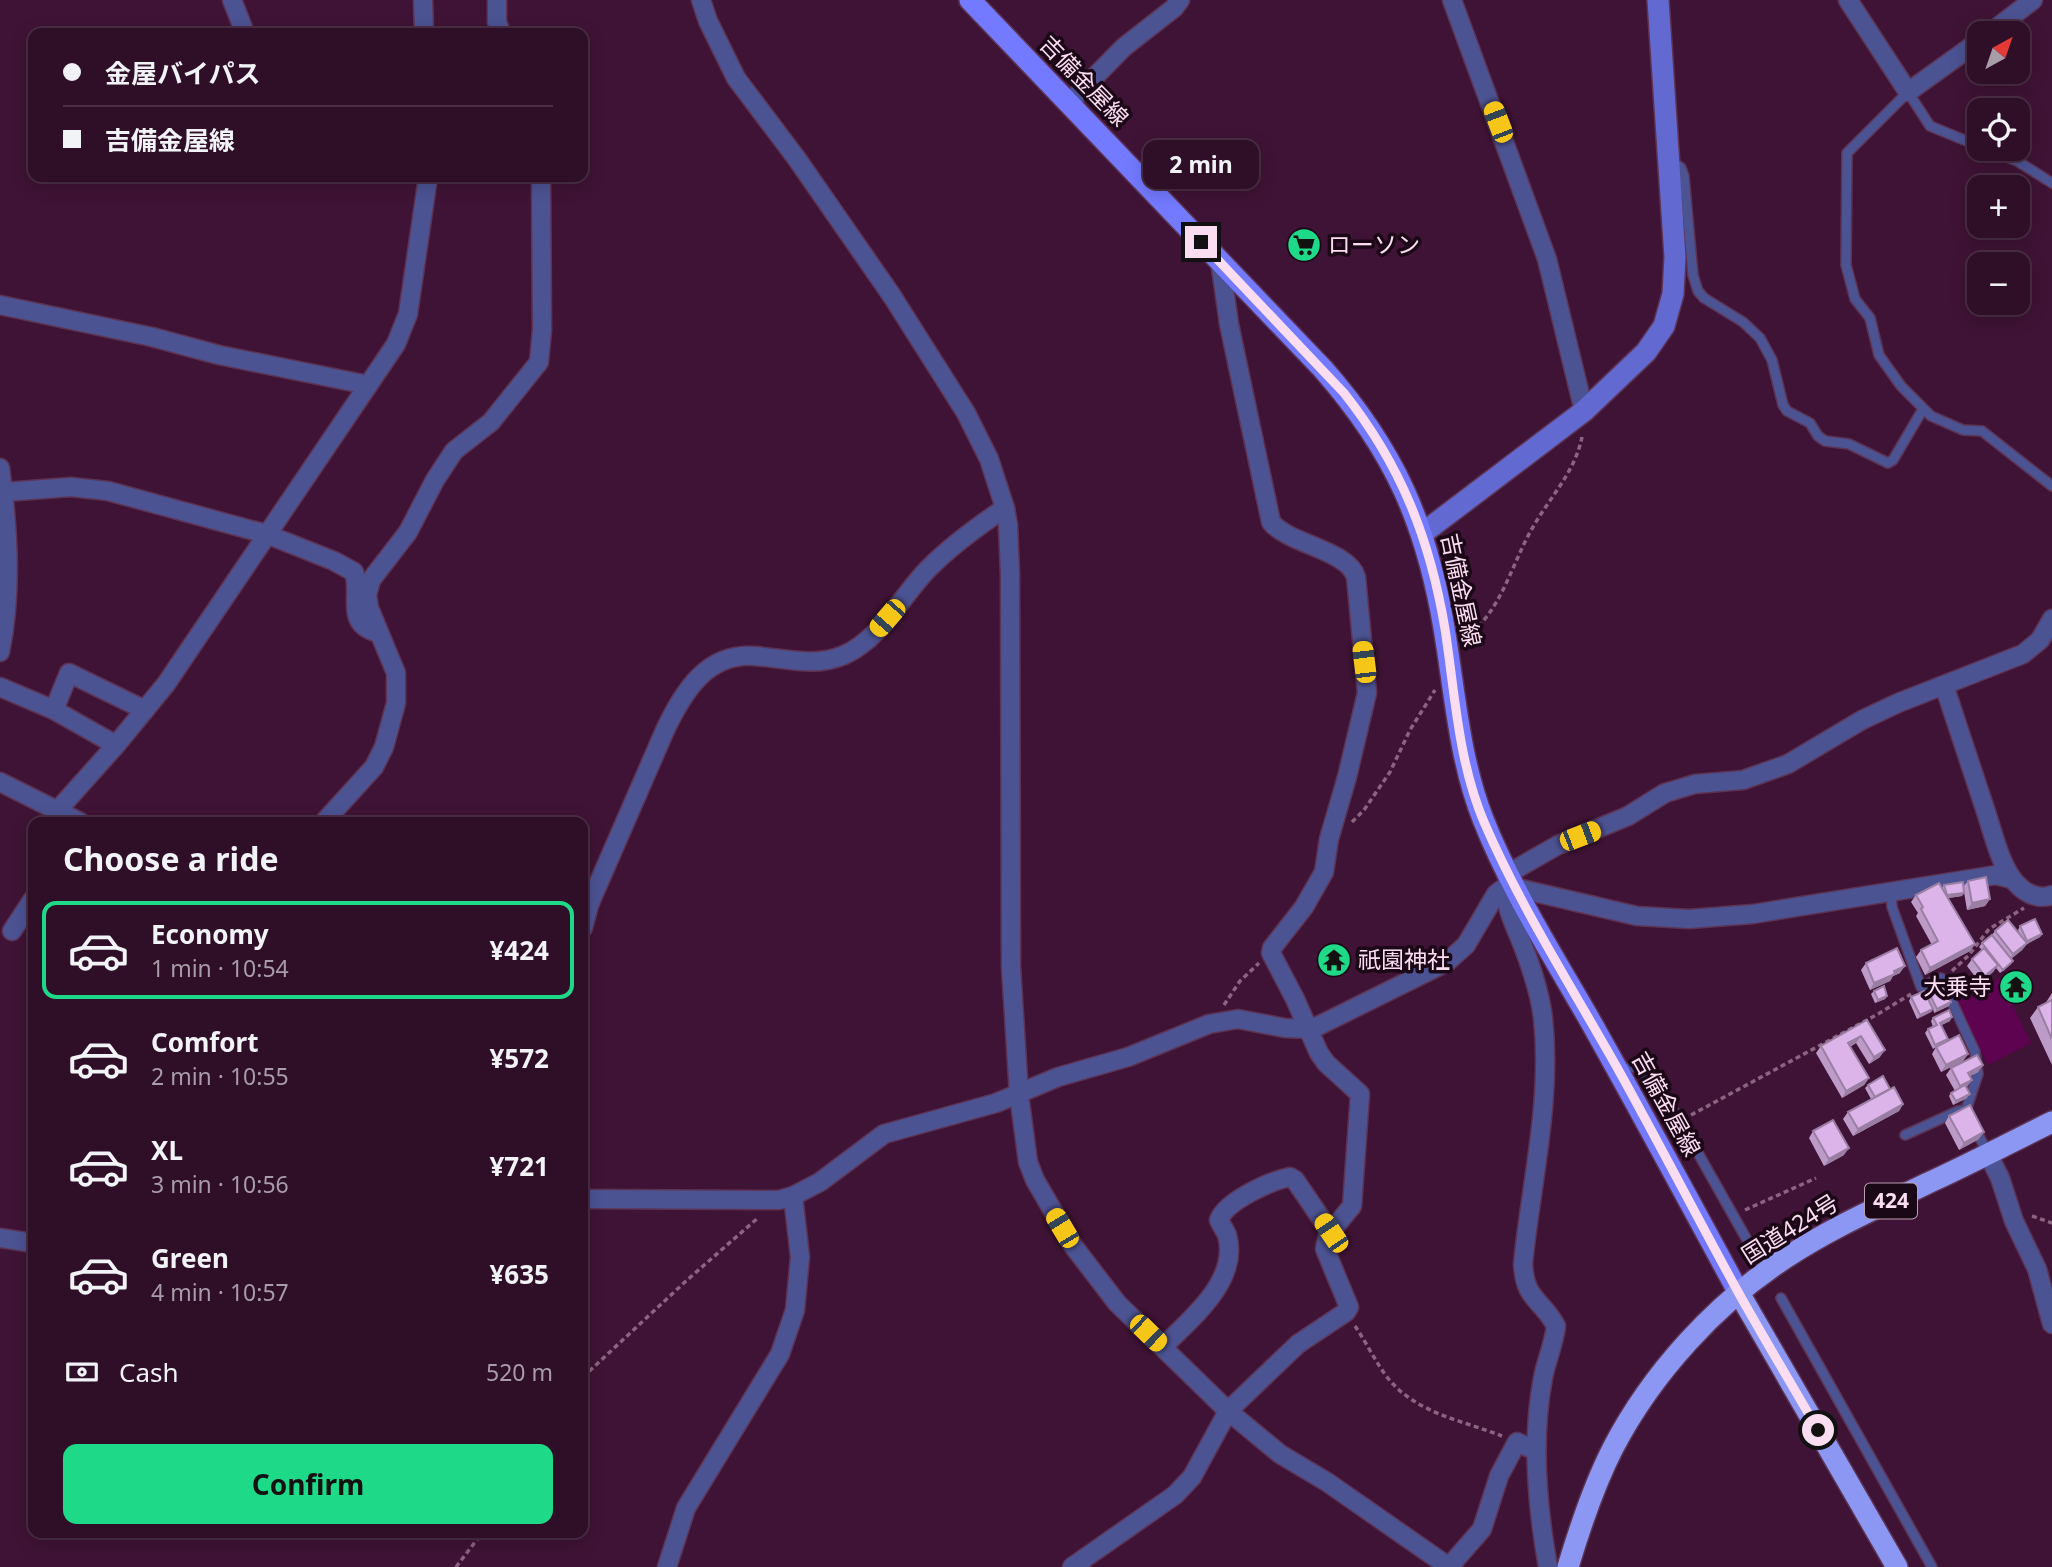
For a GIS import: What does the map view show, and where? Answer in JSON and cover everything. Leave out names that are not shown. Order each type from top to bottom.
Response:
[{"type":"highway","name":"国道424号","points":[[1568,1567],[1583,1520],[1625,1426],[1670,1364],[1703,1327],[1739,1293],[1807,1244],[2052,1122]]},
{"type":"highway","points":[[1739,1293],[1896,1567]]},
{"type":"main road","name":"吉備金屋線","points":[[970,0],[1323,369],[1362,415],[1393,465],[1423,533],[1436,582],[1470,780],[1483,820],[1511,882],[1619,1072],[1739,1293]]},
{"type":"street","points":[[232,0],[243,28]]},
{"type":"street","points":[[423,0],[424,28]]},
{"type":"street","points":[[497,0],[499,28]]},
{"type":"street","points":[[701,0],[708,21],[736,78],[797,159],[884,285],[966,413],[989,459],[1005,508],[1010,544],[1011,967],[1019,1095],[1028,1162],[1050,1208],[1074,1247],[1118,1303],[1228,1411],[1280,1454],[1327,1482],[1449,1567],[1482,1528],[1499,1476],[1517,1442],[1536,1451]]},
{"type":"street","points":[[1069,103],[1124,47],[1174,8],[1180,0]]},
{"type":"street","points":[[1452,0],[1547,259],[1584,411]]},
{"type":"street","points":[[1423,533],[1584,411],[1646,352],[1664,326],[1673,294],[1675,257],[1658,0]]},
{"type":"street","points":[[1848,0],[1908,92],[1967,50]]},
{"type":"street","points":[[2006,21],[2033,0]]},
{"type":"street","points":[[58,810],[166,684],[396,344],[408,314],[427,182]]},
{"type":"street","points":[[329,817],[374,767],[389,731],[396,703],[397,682],[393,663],[368,602],[367,595],[372,580],[408,531],[454,451],[491,422],[538,362],[542,330],[541,182]]},
{"type":"street","points":[[1072,1567],[1175,1494],[1192,1477],[1228,1411],[1297,1345],[1346,1312],[1349,1307],[1348,1299],[1325,1249],[1325,1241],[1348,1212],[1354,1198],[1360,1094],[1326,1063],[1319,1053],[1310,1029],[1271,953],[1272,948],[1304,907],[1324,872],[1329,839],[1367,693],[1354,572],[1319,548],[1279,530],[1271,522],[1229,324],[1220,261]]},
{"type":"street","points":[[0,305],[152,337],[219,355],[368,385]]},
{"type":"street","points":[[0,468],[4,492],[8,572],[6,625],[0,652]]},
{"type":"street","points":[[4,492],[71,487],[108,491],[266,534],[334,561],[354,572],[355,608],[360,622],[370,631],[379,634]]},
{"type":"street","points":[[588,909],[666,728],[678,704],[697,677],[709,667],[740,657],[754,656],[798,663],[845,654],[873,634],[930,567],[982,523],[1005,508]]},
{"type":"street","points":[[588,1199],[786,1198],[820,1182],[884,1134],[1019,1095],[1058,1077],[1128,1057],[1209,1024],[1238,1019],[1285,1028],[1310,1029],[1447,962],[1466,945],[1496,894],[1558,845],[1628,816],[1665,793],[1695,784],[1743,780],[1788,764],[1862,720],[2023,654],[2040,640],[2052,619]]},
{"type":"street","points":[[54,710],[69,673],[145,710]]},
{"type":"street","points":[[1944,685],[1995,838],[2012,879],[2026,892],[2044,896]]},
{"type":"street","points":[[0,687],[54,710],[116,745]]},
{"type":"street","points":[[0,782],[71,817]]},
{"type":"street","points":[[1511,882],[1637,916],[1689,919],[1753,914],[1996,875],[2012,879]]},
{"type":"street","points":[[1511,882],[1506,898],[1538,992],[1544,1043],[1540,1143],[1531,1198],[1524,1275],[1530,1295],[1556,1326],[1542,1379],[1536,1451],[1542,1537],[1548,1567]]},
{"type":"street","points":[[12,931],[28,907]]},
{"type":"street","points":[[1988,1154],[2000,1178],[2014,1221],[2037,1269],[2052,1324]]},
{"type":"street","points":[[1163,1348],[1220,1286],[1227,1262],[1228,1245],[1227,1234],[1219,1220],[1221,1215],[1238,1201],[1271,1183],[1290,1177],[1295,1180],[1331,1233]]},
{"type":"street","points":[[667,1567],[686,1508],[780,1354],[795,1310],[800,1257],[786,1198]]},
{"type":"street","points":[[0,1238],[28,1242]]},
{"type":"lane","points":[[1967,141],[1930,126],[1908,92],[1847,153],[1846,265],[1855,299],[1870,318],[1879,355],[1900,386],[1931,416],[1963,430],[1982,431],[2052,486]]},
{"type":"lane","points":[[1670,159],[1681,168],[1684,176],[1693,275],[1698,291],[1704,298],[1743,322],[1760,338],[1772,360],[1783,405],[1787,411],[1810,423],[1818,436],[1825,441],[1849,444],[1888,463],[1893,460],[1923,409]]},
{"type":"lane","points":[[2017,161],[2052,183]]},
{"type":"lane","points":[[1891,890],[1892,907],[1921,987],[1941,978],[1975,1052],[1978,1074],[1966,1110],[1988,1154]]},
{"type":"lane","points":[[1619,1072],[1632,1067],[1639,1068],[1651,1080],[1679,1121],[1751,1247]]},
{"type":"lane","points":[[1905,1135],[1958,1111],[1966,1110]]},
{"type":"lane","points":[[1781,1298],[1932,1567]]},
{"type":"path","points":[[1346,828],[1364,810],[1390,772],[1448,655],[1472,633],[1492,608],[1531,529],[1573,464],[1582,439],[1584,411]]},
{"type":"path","points":[[1941,978],[1958,967],[1989,929],[2044,896]]},
{"type":"path","points":[[1209,1024],[1248,972],[1271,953]]},
{"type":"path","points":[[1679,1121],[1878,1014],[1921,987]]},
{"type":"path","points":[[1733,1216],[1816,1178]]},
{"type":"path","points":[[588,1372],[686,1281],[786,1198]]},
{"type":"path","points":[[1346,1312],[1388,1378],[1412,1401],[1433,1413],[1517,1442]]},
{"type":"path","points":[[456,1567],[478,1538]]},
{"type":"shaded area","points":[[1999,978],[2031,1043],[1988,1065],[1956,1000]]},
{"type":"building","points":[[1986,877],[1990,899],[1972,903],[1968,881]]},
{"type":"building","points":[[1963,882],[1964,893],[1947,895],[1944,885]]},
{"type":"building","points":[[1939,883],[1975,944],[1930,968],[1921,950],[1938,941],[1916,895]]},
{"type":"building","points":[[2035,919],[2042,934],[2027,941],[2020,926]]},
{"type":"building","points":[[2008,920],[2027,943],[2013,954],[1995,931]]},
{"type":"building","points":[[1992,935],[2013,961],[2003,970],[1982,943]]},
{"type":"building","points":[[1897,948],[1905,966],[1894,971],[1895,974],[1874,983],[1866,963]]},
{"type":"building","points":[[1984,948],[1998,965],[1985,976],[1972,959]]},
{"type":"building","points":[[1942,984],[1951,1002],[1937,1009],[1928,991]]},
{"type":"building","points":[[1884,986],[1887,996],[1878,1000],[1874,991]]},
{"type":"building","points":[[1924,991],[1933,1009],[1920,1015],[1911,997]]},
{"type":"building","points":[[2052,1000],[2052,1039],[2038,1007]]},
{"type":"building","points":[[1949,1010],[1952,1017],[1940,1023],[1948,1039],[1935,1045],[1928,1029],[1937,1025],[1933,1018]]},
{"type":"building","points":[[1867,1020],[1885,1050],[1874,1057],[1861,1036],[1848,1043],[1869,1078],[1846,1091],[1821,1046]]},
{"type":"building","points":[[1959,1035],[1968,1054],[1946,1065],[1936,1047]]},
{"type":"building","points":[[1977,1055],[1983,1065],[1968,1073],[1972,1080],[1960,1086],[1951,1068]]},
{"type":"building","points":[[1883,1076],[1890,1089],[1875,1097],[1868,1085]]},
{"type":"building","points":[[1965,1085],[1970,1094],[1956,1101],[1951,1093]]},
{"type":"building","points":[[1894,1087],[1903,1104],[1858,1129],[1848,1112]]},
{"type":"building","points":[[1970,1105],[1984,1132],[1964,1143],[1949,1116]]},
{"type":"building","points":[[1833,1120],[1849,1148],[1829,1159],[1813,1131]]},
{"type":"place","name":"ローソン","points":[[1304,245]]},
{"type":"place","name":"祇園神社","points":[[1334,960]]},
{"type":"place","name":"大乗寺","points":[[2016,987]]},
{"type":"route","points":[[1201,242],[1344,393],[1362,415],[1393,465],[1423,533],[1431,559],[1465,759],[1483,820],[1551,952],[1739,1293],[1818,1430]]}]
